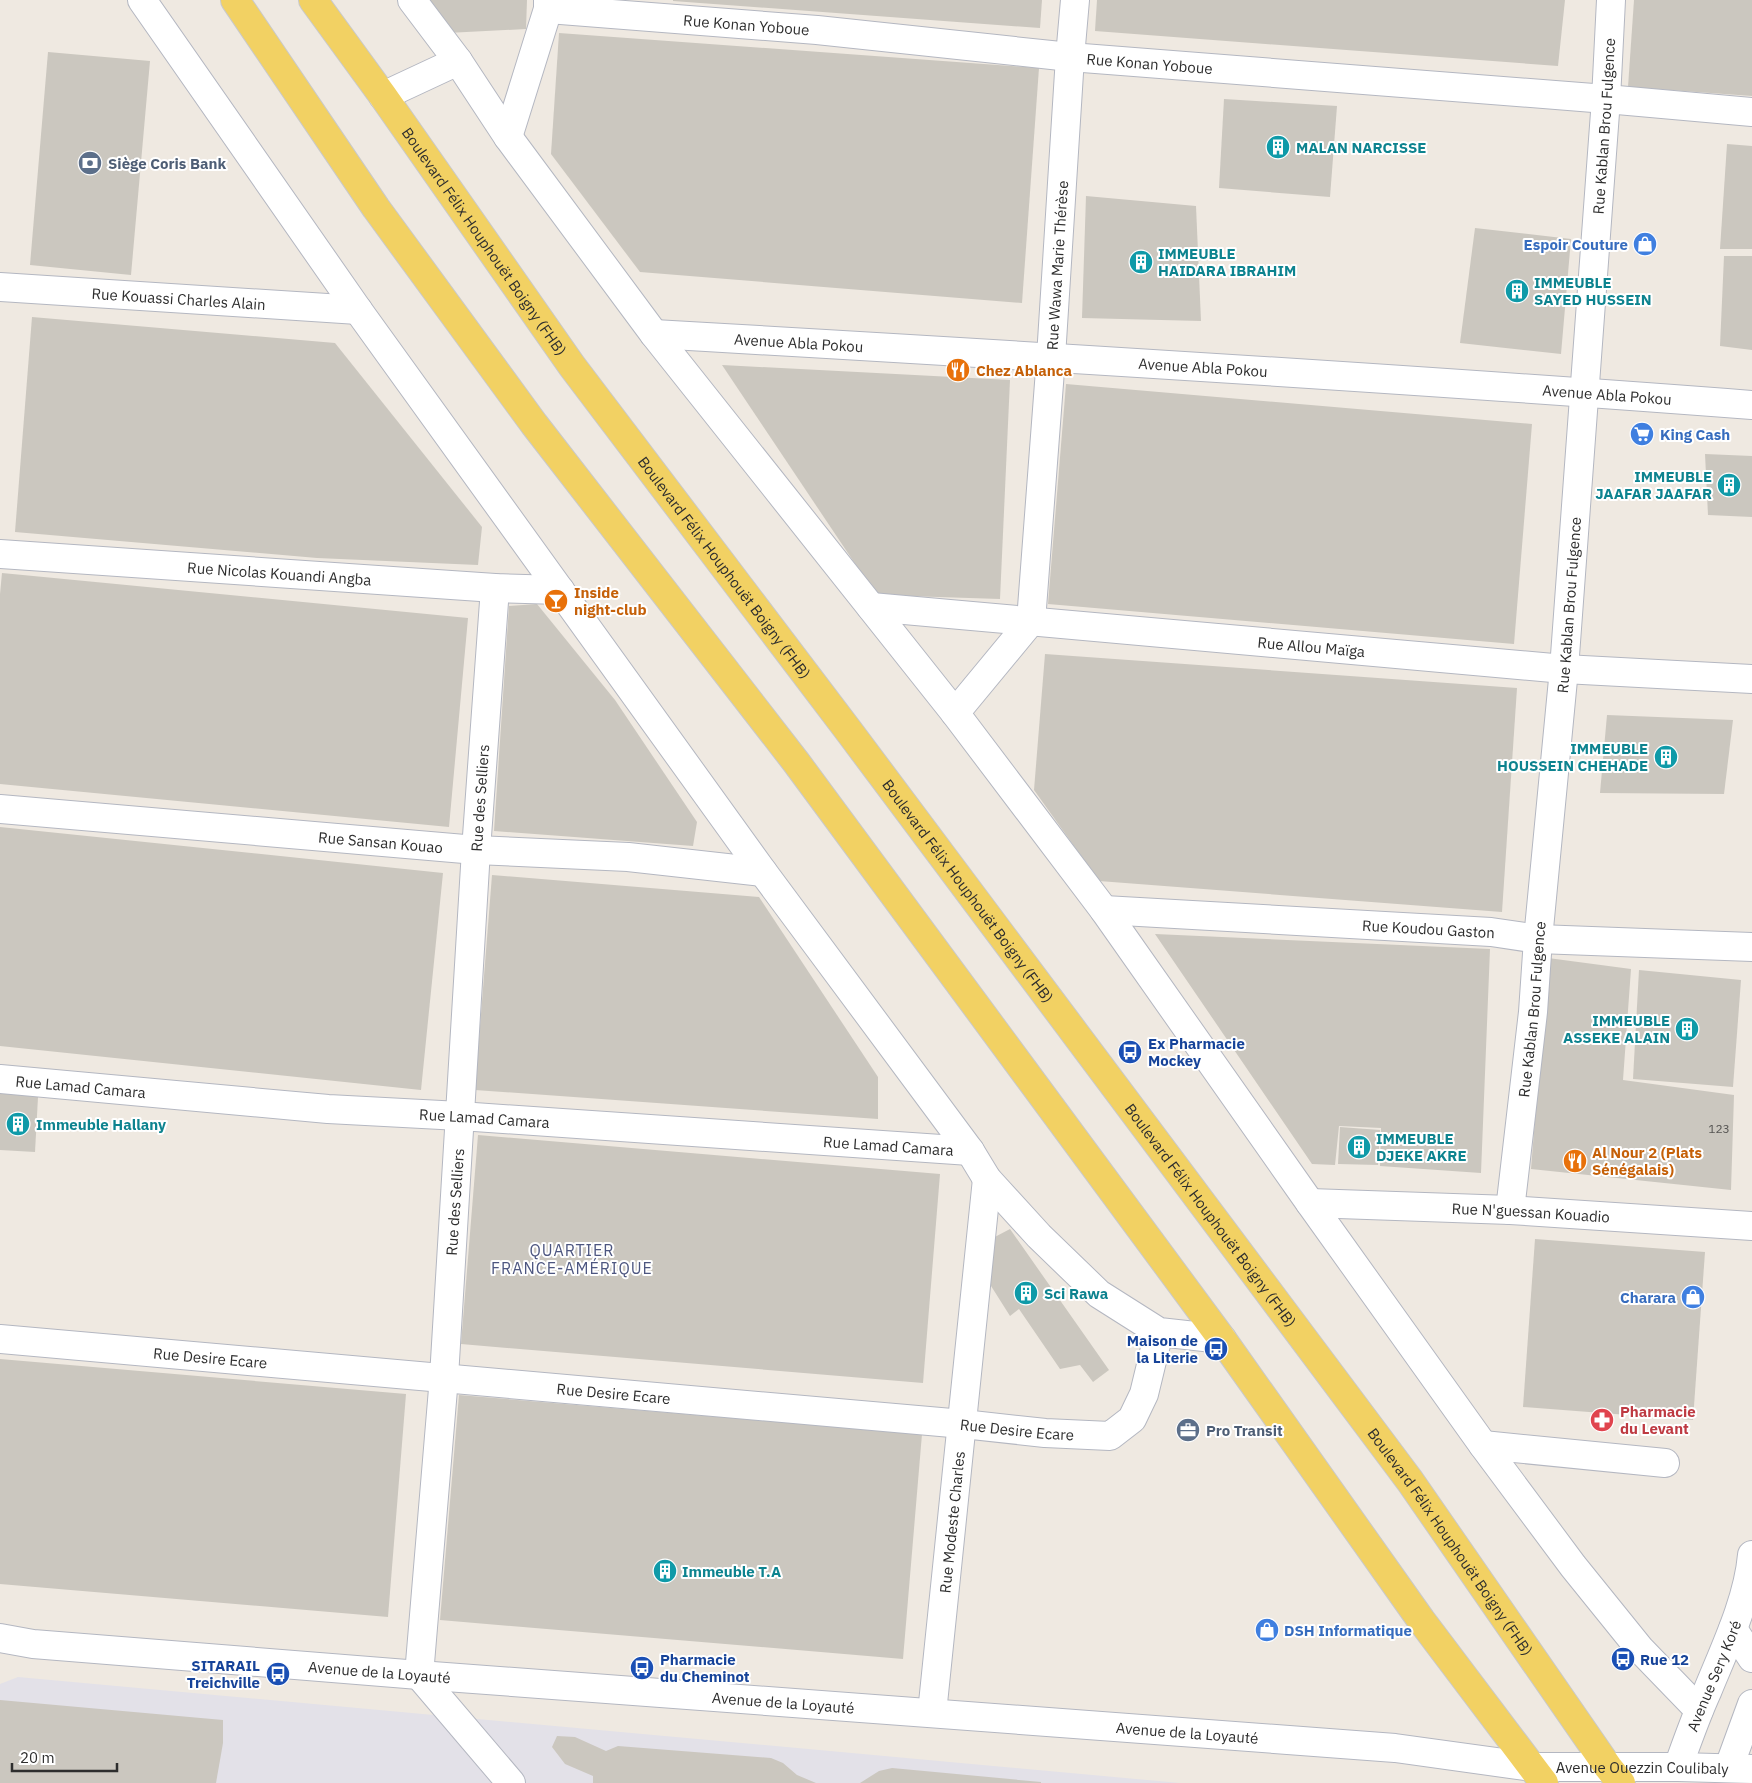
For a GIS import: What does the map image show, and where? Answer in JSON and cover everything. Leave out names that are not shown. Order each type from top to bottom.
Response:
[{"type":"main road","points":[[235,0],[376,208],[534,424],[796,762],[1222,1339],[1422,1620],[1538,1775]]},
{"type":"main road","name":"Boulevard Félix Houphouët Boigny (FHB)","points":[[313,0],[383,96],[572,366],[848,730],[1410,1481],[1615,1775]]},
{"type":"street","points":[[142,0],[358,310],[763,872],[970,1151],[987,1179],[1039,1236],[1099,1294],[1160,1332],[1222,1339]]},
{"type":"street","points":[[412,0],[458,61],[508,136],[654,334],[955,713],[1104,910],[1310,1204],[1483,1445],[1573,1566],[1634,1642],[1699,1710]]},
{"type":"street","name":"Rue Wawa Marie Thérèse","points":[[1031,621],[1075,0]]},
{"type":"street","name":"Rue Kablan Brou Fulgence","points":[[1510,1210],[1533,1012],[1538,939],[1564,669],[1606,98],[1611,0]]},
{"type":"street","points":[[508,136],[548,5]]},
{"type":"street","name":"Rue Konan Yoboue","points":[[548,5],[817,30],[1070,57],[1606,98],[1752,112]]},
{"type":"street","points":[[383,96],[458,61]]},
{"type":"street","name":"Rue Kouassi Charles Alain","points":[[0,287],[358,310]]},
{"type":"street","name":"Avenue Abla Pokou","points":[[654,334],[1051,357],[1752,405]]},
{"type":"street","name":"Rue Nicolas Kouandi Angba","points":[[0,554],[494,588],[560,590]]},
{"type":"street","name":"Rue des Selliers","points":[[419,1676],[444,1377],[494,588]]},
{"type":"street","name":"Rue Allou Maïga","points":[[871,607],[1564,669],[1752,679]]},
{"type":"street","points":[[955,713],[1031,621]]},
{"type":"street","name":"Rue Sansan Kouao","points":[[0,810],[476,850],[628,857],[763,872]]},
{"type":"street","name":"Rue Koudou Gaston","points":[[1104,910],[1482,932],[1538,939],[1752,947]]},
{"type":"street","name":"Rue Lamad Camara","points":[[0,1079],[328,1109],[460,1116],[970,1151]]},
{"type":"street","name":"Rue Modeste Charles","points":[[932,1713],[987,1179]]},
{"type":"street","name":"Rue N'guessan Kouadio","points":[[1310,1204],[1510,1210],[1752,1226]]},
{"type":"street","name":"Rue Desire Ecare","points":[[0,1339],[444,1377],[1045,1433],[1110,1436],[1132,1419],[1144,1394],[1160,1332]]},
{"type":"street","points":[[1483,1445],[1666,1463]]},
{"type":"street","name":"Avenue Sery Koré","points":[[1678,1767],[1699,1710],[1733,1629],[1751,1568],[1752,1555]]},
{"type":"street","points":[[1733,1629],[1752,1658]]},
{"type":"street","name":"Avenue de la Loyauté","points":[[0,1638],[33,1644],[419,1676],[1395,1748],[1538,1775]]},
{"type":"street","name":"Avenue de la Loyauté","points":[[0,1655],[33,1644]]},
{"type":"street","points":[[419,1676],[511,1783]]},
{"type":"street","points":[[1741,1773],[1752,1704]]},
{"type":"street","name":"Avenue Ouezzin Coulibaly","points":[[1538,1775],[1615,1775],[1678,1767],[1741,1773]]},
{"type":"shaded area","points":[[18,1677],[1180,1783],[0,1783],[0,1684]]},
{"type":"building","points":[[426,0],[527,0],[526,29],[447,33]]},
{"type":"building","points":[[673,0],[1042,0],[1040,28]]},
{"type":"building","points":[[1097,0],[1565,0],[1558,66],[1095,31]]},
{"type":"building","points":[[1634,0],[1752,0],[1752,96],[1628,87]]},
{"type":"building","points":[[559,33],[1039,68],[1022,303],[640,272],[551,154]]},
{"type":"building","name":"Siège Coris Bank","points":[[48,52],[150,61],[131,275],[30,265]]},
{"type":"building","name":"MALAN NARCISSE","points":[[1224,99],[1337,106],[1330,197],[1219,188]]},
{"type":"building","points":[[1727,144],[1752,146],[1752,249],[1720,249]]},
{"type":"building","name":"IMMEUBLE HAIDARA IBRAHIM","points":[[1086,196],[1196,206],[1201,321],[1082,318]]},
{"type":"building","name":"IMMEUBLE SAYED HUSSEIN","points":[[1475,228],[1571,239],[1561,354],[1460,343]]},
{"type":"building","points":[[1724,256],[1752,256],[1752,350],[1720,346]]},
{"type":"building","points":[[32,317],[335,343],[482,527],[478,565],[317,558],[15,532]]},
{"type":"building","points":[[722,365],[1010,380],[1000,599],[876,595]]},
{"type":"building","points":[[1066,384],[1532,424],[1514,644],[1048,604]]},
{"type":"building","name":"IMMEUBLE JAAFAR JAAFAR","points":[[1705,454],[1752,456],[1752,517],[1708,515]]},
{"type":"building","points":[[2,573],[468,618],[449,827],[0,784],[0,594]]},
{"type":"building","points":[[537,604],[615,700],[697,822],[693,846],[494,831],[509,606]]},
{"type":"building","points":[[1045,654],[1517,688],[1502,912],[1099,881],[1034,790]]},
{"type":"building","name":"IMMEUBLE HOUSSEIN CHEHADE","points":[[1607,715],[1733,720],[1724,794],[1600,793]]},
{"type":"building","points":[[0,827],[443,873],[421,1090],[0,1046]]},
{"type":"building","points":[[492,875],[759,897],[878,1077],[878,1119],[475,1090]]},
{"type":"building","points":[[1155,934],[1490,949],[1481,1173],[1380,1166],[1381,1128],[1339,1126],[1335,1165],[1312,1164]]},
{"type":"building","points":[[1548,958],[1631,969],[1623,1080],[1734,1095],[1731,1190],[1531,1169]]},
{"type":"building","name":"IMMEUBLE ASSEKE ALAIN","points":[[1639,970],[1741,980],[1733,1087],[1633,1079]]},
{"type":"building","name":"Immeuble Hallany","points":[[0,1092],[38,1097],[35,1152],[0,1150]]},
{"type":"building","name":"IMMEUBLE DJEKE AKRE","points":[[1340,1127],[1380,1130],[1378,1165],[1338,1164]]},
{"type":"building","points":[[478,1135],[940,1174],[923,1383],[461,1344]]},
{"type":"building","name":"Sci Rawa","points":[[1010,1229],[1109,1370],[1093,1382],[1080,1365],[1060,1369],[1019,1309],[1010,1316],[986,1278],[991,1239]]},
{"type":"building","points":[[1535,1239],[1705,1252],[1693,1420],[1523,1407]]},
{"type":"building","points":[[0,1359],[406,1394],[388,1617],[0,1584]]},
{"type":"building","points":[[459,1395],[922,1434],[903,1659],[440,1620]]},
{"type":"building","points":[[0,1700],[223,1720],[223,1743],[216,1783],[0,1783]]},
{"type":"building","points":[[557,1736],[575,1737],[606,1751],[618,1746],[771,1758],[783,1763],[797,1775],[816,1783],[593,1783],[593,1776],[565,1764],[552,1747]]},
{"type":"building","points":[[892,1768],[1041,1783],[860,1783],[879,1771]]},
{"type":"place","name":"MALAN NARCISSE","points":[[1278,147]]},
{"type":"place","name":"Siège Coris Bank","points":[[90,163]]},
{"type":"place","name":"Espoir Couture","points":[[1645,244]]},
{"type":"place","name":"IMMEUBLE HAIDARA IBRAHIM","points":[[1141,262]]},
{"type":"place","name":"IMMEUBLE SAYED HUSSEIN","points":[[1517,291]]},
{"type":"place","name":"Chez Ablanca","points":[[958,370]]},
{"type":"place","name":"King Cash","points":[[1642,434]]},
{"type":"place","name":"IMMEUBLE JAAFAR JAAFAR","points":[[1729,485]]},
{"type":"place","name":"Inside night-club","points":[[556,601]]},
{"type":"place","name":"IMMEUBLE HOUSSEIN CHEHADE","points":[[1666,757]]},
{"type":"place","name":"IMMEUBLE ASSEKE ALAIN","points":[[1687,1029]]},
{"type":"place","name":"Ex Pharmacie Mockey","points":[[1130,1052]]},
{"type":"place","name":"Immeuble Hallany","points":[[18,1124]]},
{"type":"place","name":"IMMEUBLE DJEKE AKRE","points":[[1359,1147]]},
{"type":"place","name":"Al Nour 2 (Plats Sénégalais)","points":[[1575,1161]]},
{"type":"place","name":"Sci Rawa","points":[[1026,1293]]},
{"type":"place","name":"Charara","points":[[1693,1297]]},
{"type":"place","name":"Maison de la Literie","points":[[1216,1349]]},
{"type":"place","name":"Pharmacie du Levant","points":[[1602,1420]]},
{"type":"place","name":"Pro Transit","points":[[1188,1430]]},
{"type":"place","name":"Immeuble T.A","points":[[665,1571]]},
{"type":"place","name":"DSH Informatique","points":[[1267,1630]]},
{"type":"place","name":"Rue 12","points":[[1623,1659]]},
{"type":"place","name":"Pharmacie du Cheminot","points":[[642,1668]]},
{"type":"place","name":"SITARAIL Treichville","points":[[278,1674]]},
{"type":"district","name":"QUARTIER FRANCE-AMÉRIQUE","points":[[572,1259]]}]
